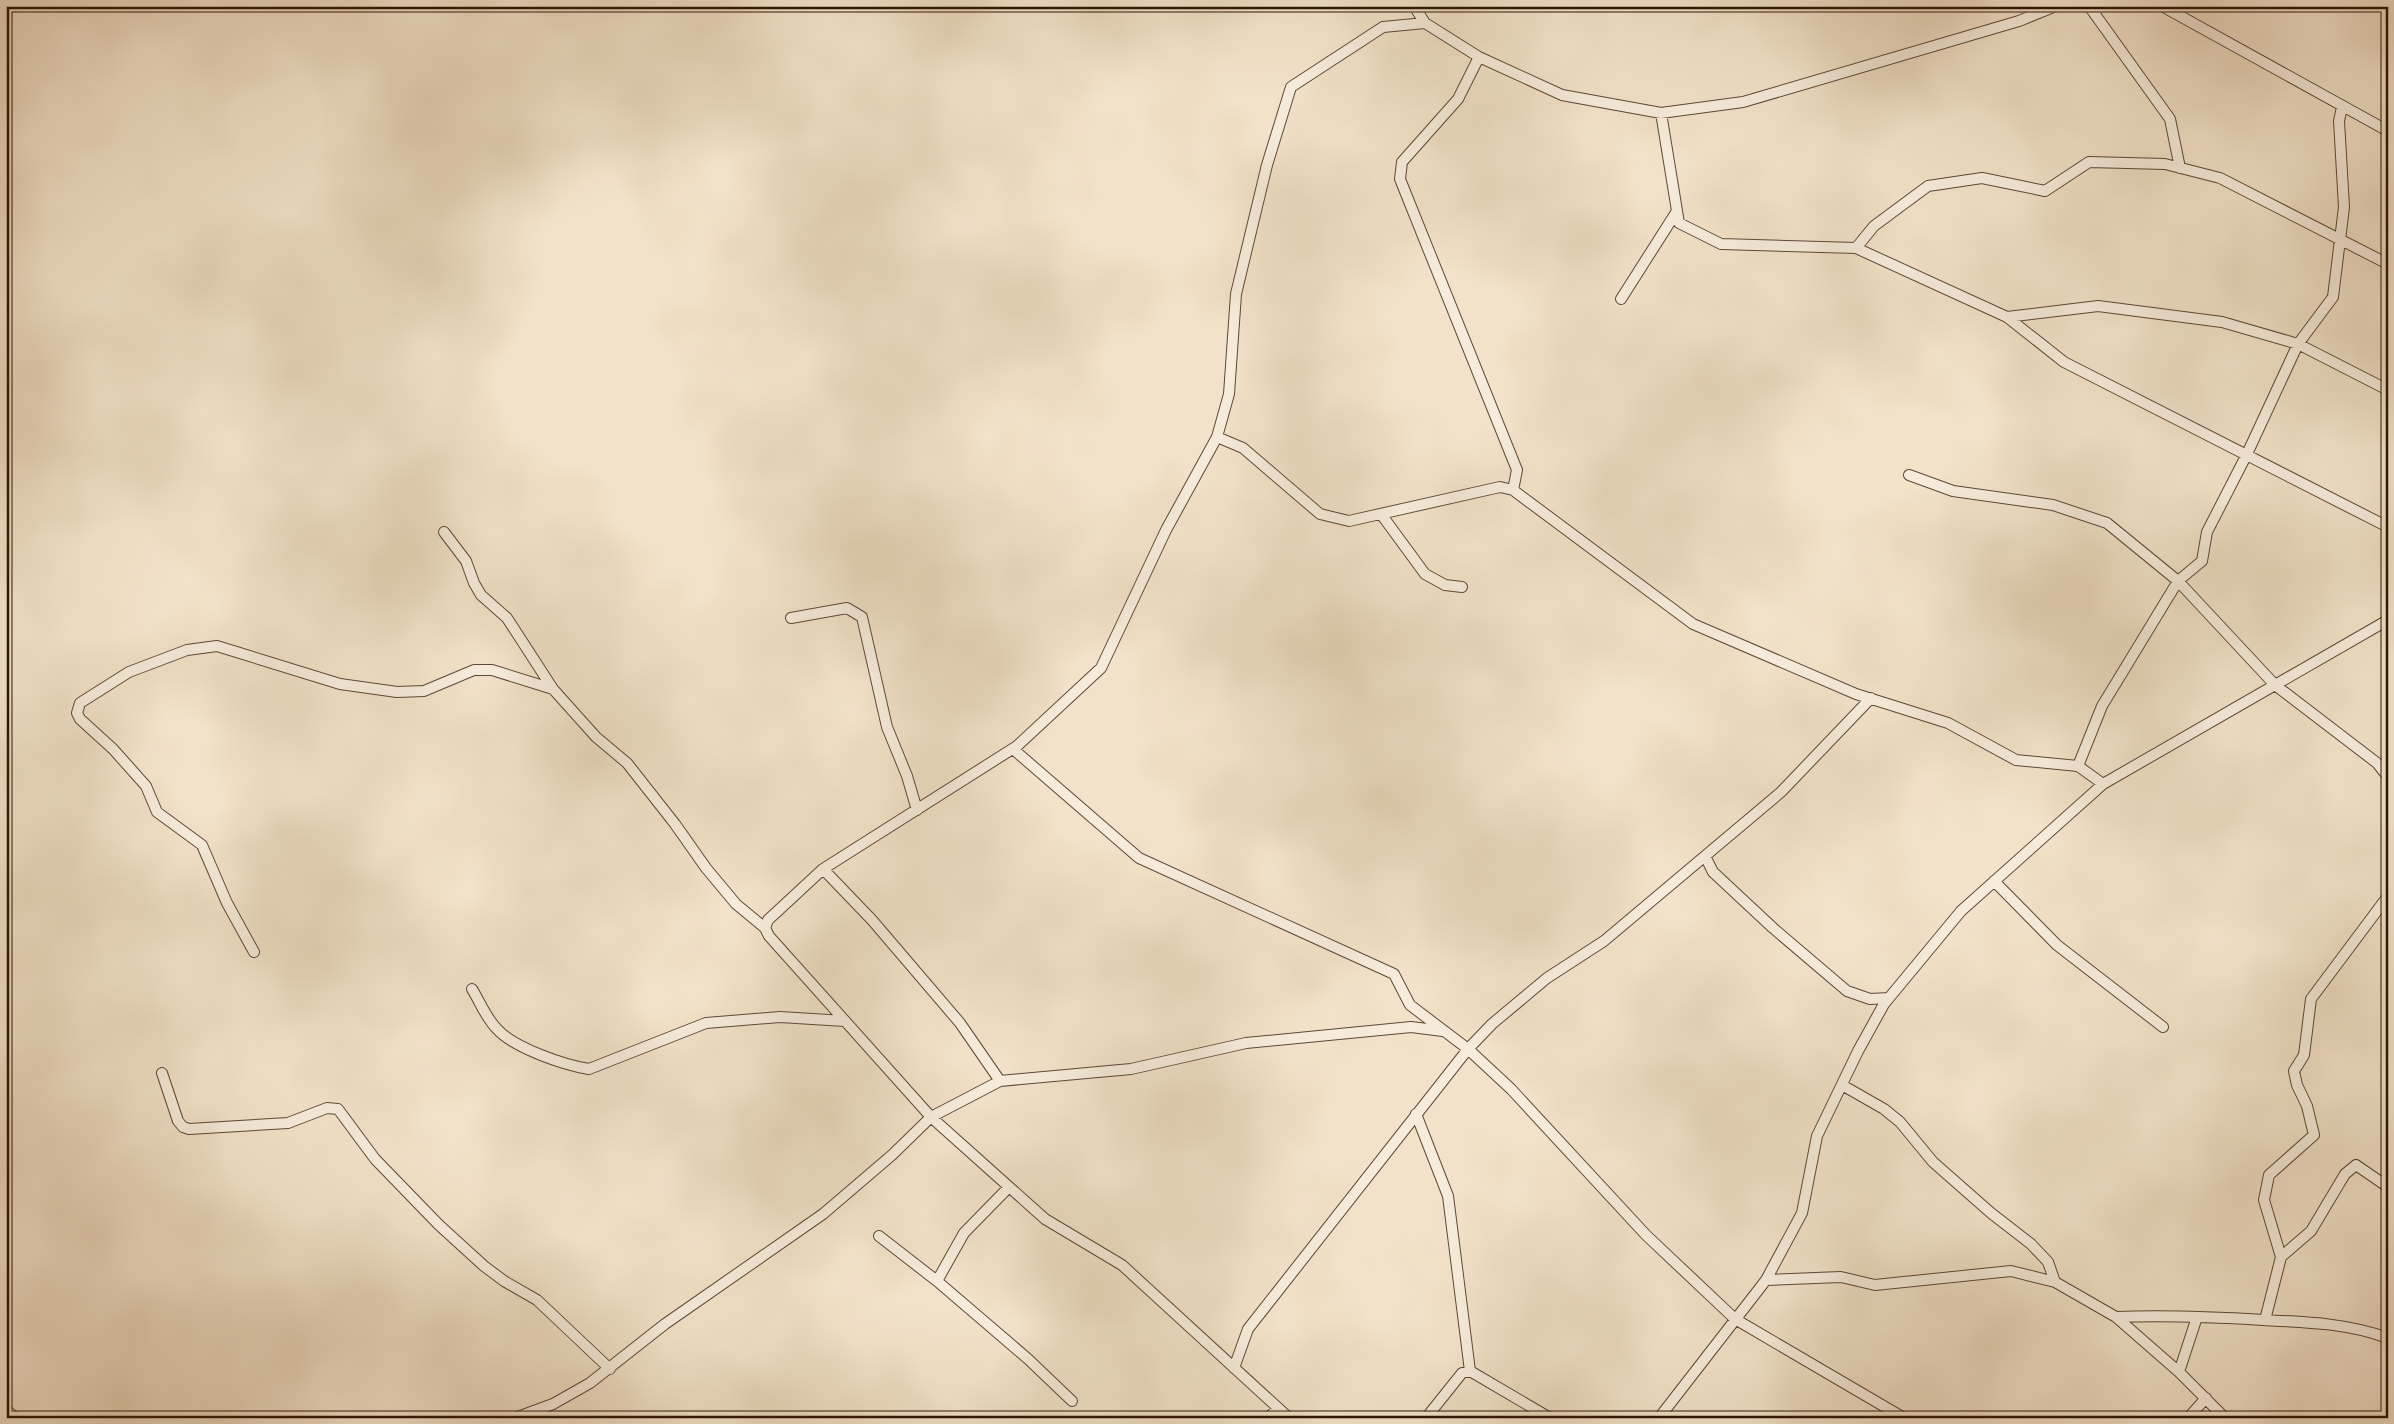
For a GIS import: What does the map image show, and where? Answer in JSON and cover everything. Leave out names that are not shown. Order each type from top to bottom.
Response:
[{"type":"street","points":[[1414,6],[1425,23],[1479,57],[1562,95],[1662,113],[1743,102],[2019,21],[2056,6]]},
{"type":"street","points":[[2089,6],[2170,119],[2180,168]]},
{"type":"street","points":[[2162,6],[2388,131]]},
{"type":"street","points":[[765,928],[768,920],[823,870],[1013,749],[1101,668],[1166,530],[1217,438],[1229,394],[1236,294],[1267,165],[1291,88],[1383,27],[1425,23]]},
{"type":"street","points":[[1479,57],[1458,99],[1402,162],[1400,179],[1517,470],[1513,490]]},
{"type":"street","points":[[2078,766],[2102,706],[2178,581],[2202,561],[2207,532],[2247,454],[2298,344],[2333,297],[2344,207],[2340,122],[2342,107]]},
{"type":"street","points":[[1662,113],[1679,223],[1721,244],[1856,248],[2007,317],[2064,362],[2388,526]]},
{"type":"street","points":[[1856,248],[1874,226],[1928,186],[1982,178],[2045,191],[2089,162],[2165,164],[2220,178],[2388,264]]},
{"type":"street","points":[[1621,299],[1677,211]]},
{"type":"street","points":[[2007,317],[2098,306],[2222,322],[2298,344],[2388,390]]},
{"type":"street","points":[[1217,438],[1243,448],[1320,514],[1349,521],[1500,487],[1513,490],[1693,624],[1856,694],[1948,723],[2016,760],[2078,766],[2103,784]]},
{"type":"street","points":[[1909,475],[1953,491],[2053,505],[2107,523],[2178,581],[2275,686],[2377,763],[2388,777]]},
{"type":"street","points":[[1381,514],[1424,574],[1445,585],[1462,587]]},
{"type":"street","points":[[444,532],[466,561],[474,583],[482,595],[507,618],[553,689],[596,737],[627,763],[675,824],[706,868],[736,904],[765,928],[769,936],[931,1117],[1045,1219],[1122,1266],[1289,1418]]},
{"type":"street","points":[[791,618],[846,608],[862,618],[887,727],[907,776],[917,810]]},
{"type":"street","points":[[1659,1418],[1766,1280],[1802,1213],[1817,1136],[1858,1051],[1889,998],[1962,910],[2103,784],[2388,620]]},
{"type":"street","points":[[254,952],[227,903],[202,845],[197,839],[157,812],[146,786],[113,749],[80,720],[77,713],[80,703],[129,672],[186,650],[217,646],[340,684],[397,692],[424,691],[474,670],[492,670],[553,689]]},
{"type":"street","points":[[1234,1368],[1248,1329],[1468,1049],[1492,1024],[1547,978],[1604,941],[1781,792],[1871,698]]},
{"type":"street","points":[[1013,749],[1139,858],[1394,974],[1410,1005],[1468,1049],[1512,1089],[1646,1235],[1735,1319],[1904,1418]]},
{"type":"street","points":[[1705,856],[1713,872],[1773,928],[1846,991],[1870,999],[1889,998]]},
{"type":"street","points":[[823,870],[872,920],[960,1023],[1000,1081]]},
{"type":"street","points":[[1994,881],[2058,945],[2163,1027]]},
{"type":"street","points":[[2265,1320],[2281,1257],[2264,1200],[2269,1175],[2314,1135],[2307,1106],[2296,1086],[2294,1071],[2304,1055],[2311,999],[2388,896]]},
{"type":"street","points":[[472,989],[496,1028],[504,1036],[515,1043],[570,1066],[589,1070],[706,1022],[780,1017],[844,1021]]},
{"type":"street","points":[[515,1418],[553,1404],[577,1392],[610,1369],[665,1324],[822,1214],[892,1155],[931,1117],[1000,1081],[1132,1069],[1246,1043],[1411,1026],[1444,1031]]},
{"type":"street","points":[[162,1073],[178,1121],[189,1130],[288,1123],[327,1108],[338,1109],[376,1160],[439,1225],[491,1271],[537,1300],[610,1369]]},
{"type":"street","points":[[1842,1085],[1884,1109],[1900,1122],[1933,1162],[1991,1213],[2031,1244],[2048,1262],[2055,1282]]},
{"type":"street","points":[[1416,1114],[1448,1196],[1470,1371]]},
{"type":"street","points":[[2281,1257],[2311,1231],[2345,1174],[2356,1165],[2388,1188]]},
{"type":"street","points":[[937,1281],[964,1232],[1009,1187]]},
{"type":"street","points":[[879,1236],[937,1281],[1028,1359],[1072,1401]]},
{"type":"street","points":[[1766,1280],[1841,1277],[1875,1285],[2011,1271],[2055,1282],[2116,1317],[2179,1372],[2225,1418]]},
{"type":"street","points":[[2116,1317],[2161,1315],[2322,1323],[2374,1333],[2388,1338]]},
{"type":"street","points":[[2179,1372],[2197,1317]]},
{"type":"street","points":[[1426,1418],[1462,1373],[1470,1371],[1550,1418]]},
{"type":"street","points":[[2188,1418],[2206,1398]]},
{"type":"street","points":[[1668,1406],[1670,1418]]},
{"type":"street","points":[[1268,1418],[1278,1408]]},
{"type":"street","points":[[6,1409],[15,1418]]}]
